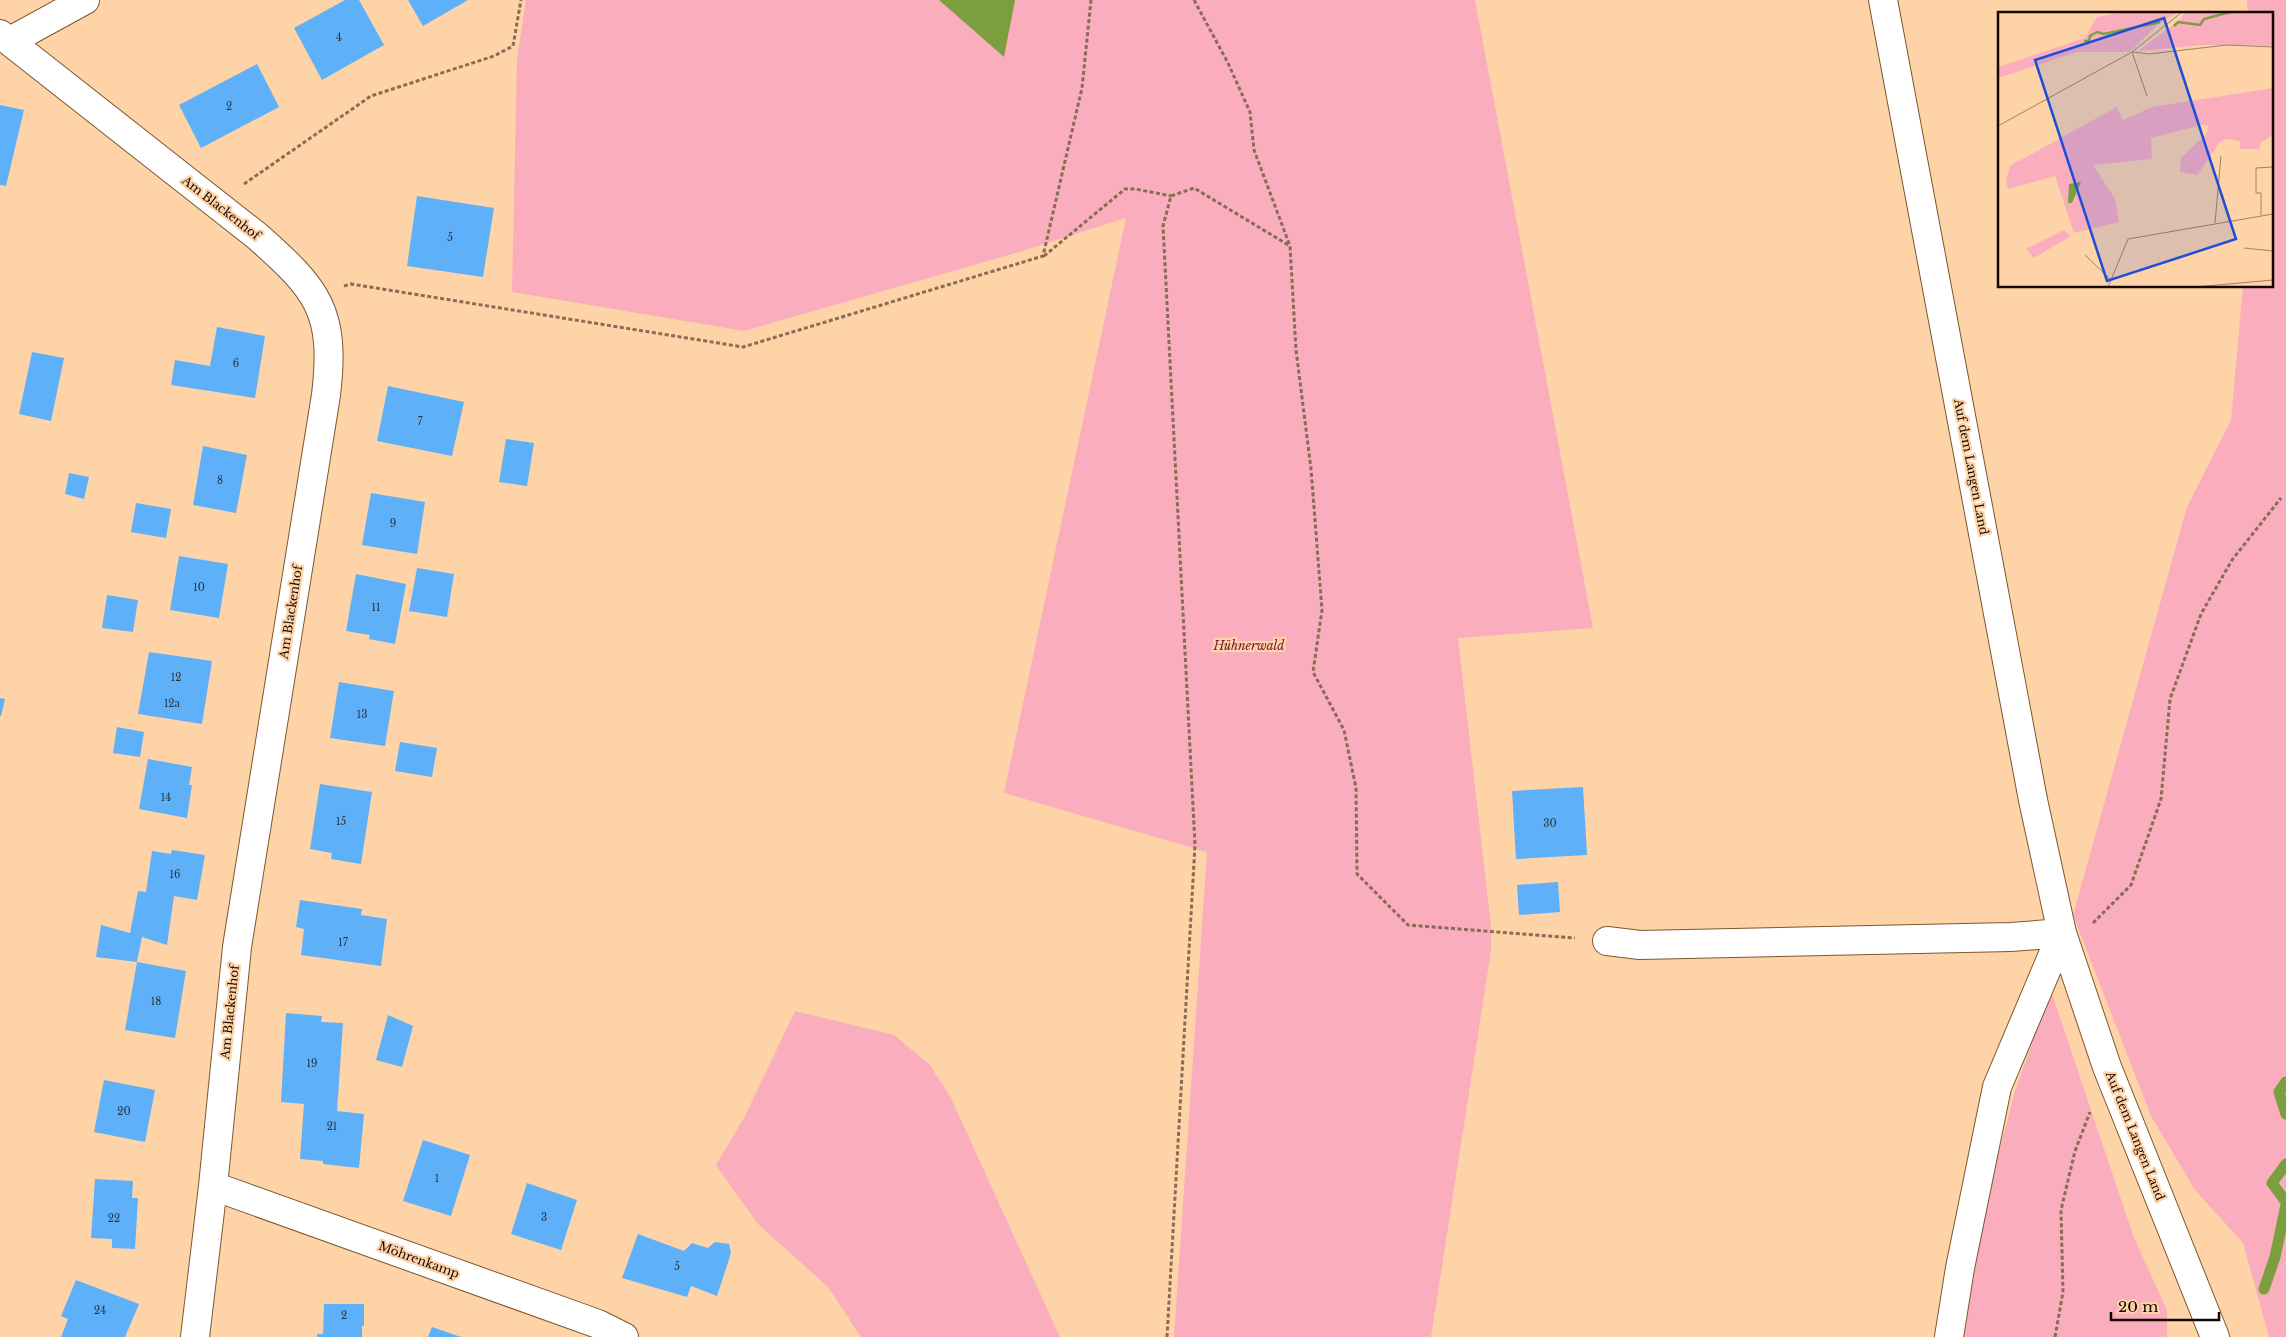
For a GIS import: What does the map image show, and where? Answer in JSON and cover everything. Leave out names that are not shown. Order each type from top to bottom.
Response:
[{"type":"street","points":[[5,37],[85,0]]},
{"type":"street","name":"Auf dem Langen Land","points":[[1883,0],[2033,800],[2062,933],[2073,961],[2107,1067],[2215,1337]]},
{"type":"street","name":"Am Blackenhof","points":[[5,37],[221,207],[288,264],[315,296],[327,326],[330,360],[237,947],[213,1186],[195,1337]]},
{"type":"street","points":[[1607,941],[1640,945],[2011,938],[2062,933],[1997,1086],[1960,1268],[1949,1337]]},
{"type":"street","name":"Möhrenkamp","points":[[213,1186],[598,1324],[624,1337]]},
{"type":"path","points":[[221,207],[238,189],[371,96],[494,56],[514,46],[521,0]]},
{"type":"path","points":[[1043,256],[1082,88],[1091,0]]},
{"type":"path","points":[[1194,0],[1228,63],[1250,112],[1254,150],[1290,246],[1296,350],[1311,469],[1322,610],[1313,672],[1344,730],[1356,788],[1357,874],[1408,925],[1607,941]]},
{"type":"path","points":[[315,296],[351,284],[743,347],[1043,256],[1125,189],[1135,189],[1171,196],[1194,188],[1290,246]]},
{"type":"path","points":[[1167,1337],[1195,845],[1163,226],[1171,196]]},
{"type":"path","points":[[2073,961],[2082,935],[2131,885],[2161,799],[2170,699],[2200,614],[2232,560],[2280,498]]},
{"type":"path","points":[[2055,1337],[2063,1292],[2061,1210],[2075,1151],[2107,1067]]},
{"type":"green space","name":"Hühnerwald","points":[[526,0],[1475,0],[1593,628],[1458,638],[1491,926],[1491,951],[1431,1337],[1174,1337],[1207,852],[1004,793],[1126,218],[1019,252],[744,331],[512,292],[517,59]]},
{"type":"green space","points":[[2247,0],[2286,0],[2286,1337],[2269,1337],[2243,1243],[2195,1190],[2151,1116],[2073,915],[2187,507],[2231,420],[2243,288],[2274,288],[2274,12],[2248,12]]},
{"type":"green space","points":[[2051,991],[2134,1238],[2167,1310],[2167,1337],[1961,1337],[1973,1251],[2015,1091]]},
{"type":"green space","points":[[795,1011],[894,1035],[929,1064],[950,1096],[1060,1337],[861,1337],[828,1287],[758,1224],[716,1165],[744,1118]]},
{"type":"shaded area","points":[[939,0],[1015,0],[1004,57]]},
{"type":"building","points":[[345,0],[359,0],[384,45],[322,80],[294,28]]},
{"type":"building","points":[[408,0],[468,0],[423,26]]},
{"type":"building","points":[[257,64],[279,107],[201,148],[179,105]]},
{"type":"building","points":[[0,105],[24,110],[6,186],[0,185]]},
{"type":"building","points":[[417,196],[494,208],[483,277],[407,266]]},
{"type":"building","points":[[217,327],[265,336],[255,398],[171,385],[175,360],[210,366]]},
{"type":"building","points":[[32,352],[64,358],[51,421],[19,414]]},
{"type":"building","points":[[388,386],[464,402],[452,456],[377,441]]},
{"type":"building","points":[[506,439],[534,443],[527,486],[499,482]]},
{"type":"building","points":[[203,446],[247,455],[236,513],[193,505]]},
{"type":"building","points":[[69,473],[89,477],[84,499],[65,494]]},
{"type":"building","points":[[371,493],[425,502],[417,554],[362,545]]},
{"type":"building","points":[[136,503],[171,509],[166,538],[131,532]]},
{"type":"building","points":[[179,556],[228,564],[219,618],[170,610]]},
{"type":"building","points":[[417,568],[454,574],[447,617],[409,611]]},
{"type":"building","points":[[356,574],[406,584],[395,644],[369,639],[370,635],[346,631]]},
{"type":"building","points":[[107,595],[138,600],[133,632],[102,628]]},
{"type":"building","points":[[149,652],[212,661],[202,724],[138,714]]},
{"type":"building","points":[[339,682],[394,691],[385,746],[330,738]]},
{"type":"building","points":[[0,698],[5,699],[1,716],[0,716]]},
{"type":"building","points":[[117,727],[144,732],[140,757],[113,753]]},
{"type":"building","points":[[400,742],[437,748],[432,777],[395,771]]},
{"type":"building","points":[[148,759],[192,767],[189,785],[192,785],[187,818],[139,809]]},
{"type":"building","points":[[320,784],[372,792],[361,864],[331,859],[332,853],[310,849]]},
{"type":"building","points":[[1583,787],[1587,855],[1516,859],[1512,791]]},
{"type":"building","points":[[172,850],[205,855],[197,900],[174,896],[167,945],[142,937],[137,962],[96,957],[101,925],[130,933],[138,891],[146,892],[152,851],[171,854]]},
{"type":"building","points":[[1558,882],[1560,912],[1519,915],[1517,885]]},
{"type":"building","points":[[300,900],[362,909],[361,915],[387,919],[381,966],[301,955],[304,929],[296,927]]},
{"type":"building","points":[[137,962],[186,971],[175,1038],[125,1030]]},
{"type":"building","points":[[286,1013],[322,1016],[321,1022],[343,1023],[337,1111],[364,1114],[359,1168],[300,1159],[304,1104],[281,1102]]},
{"type":"building","points":[[388,1015],[413,1026],[402,1067],[376,1060]]},
{"type":"building","points":[[104,1080],[155,1090],[145,1142],[94,1132]]},
{"type":"building","points":[[423,1140],[470,1155],[451,1216],[403,1201]]},
{"type":"building","points":[[95,1179],[133,1181],[132,1198],[138,1198],[135,1249],[112,1248],[112,1239],[91,1238]]},
{"type":"building","points":[[527,1183],[577,1200],[561,1250],[511,1234]]},
{"type":"building","points":[[638,1234],[684,1251],[692,1243],[708,1248],[715,1242],[729,1244],[731,1253],[717,1296],[691,1286],[687,1297],[622,1278]]},
{"type":"building","points":[[76,1280],[139,1304],[125,1337],[61,1337],[68,1319],[61,1316]]},
{"type":"building","points":[[324,1304],[364,1304],[362,1337],[317,1337],[317,1334],[323,1334]]},
{"type":"building","points":[[432,1327],[461,1337],[428,1337]]},
{"type":"waterway","points":[[2286,1082],[2279,1092],[2286,1114]]},
{"type":"waterway","points":[[2286,1164],[2272,1183],[2286,1202]]},
{"type":"waterway","points":[[2264,1289],[2275,1257],[2286,1205]]}]
